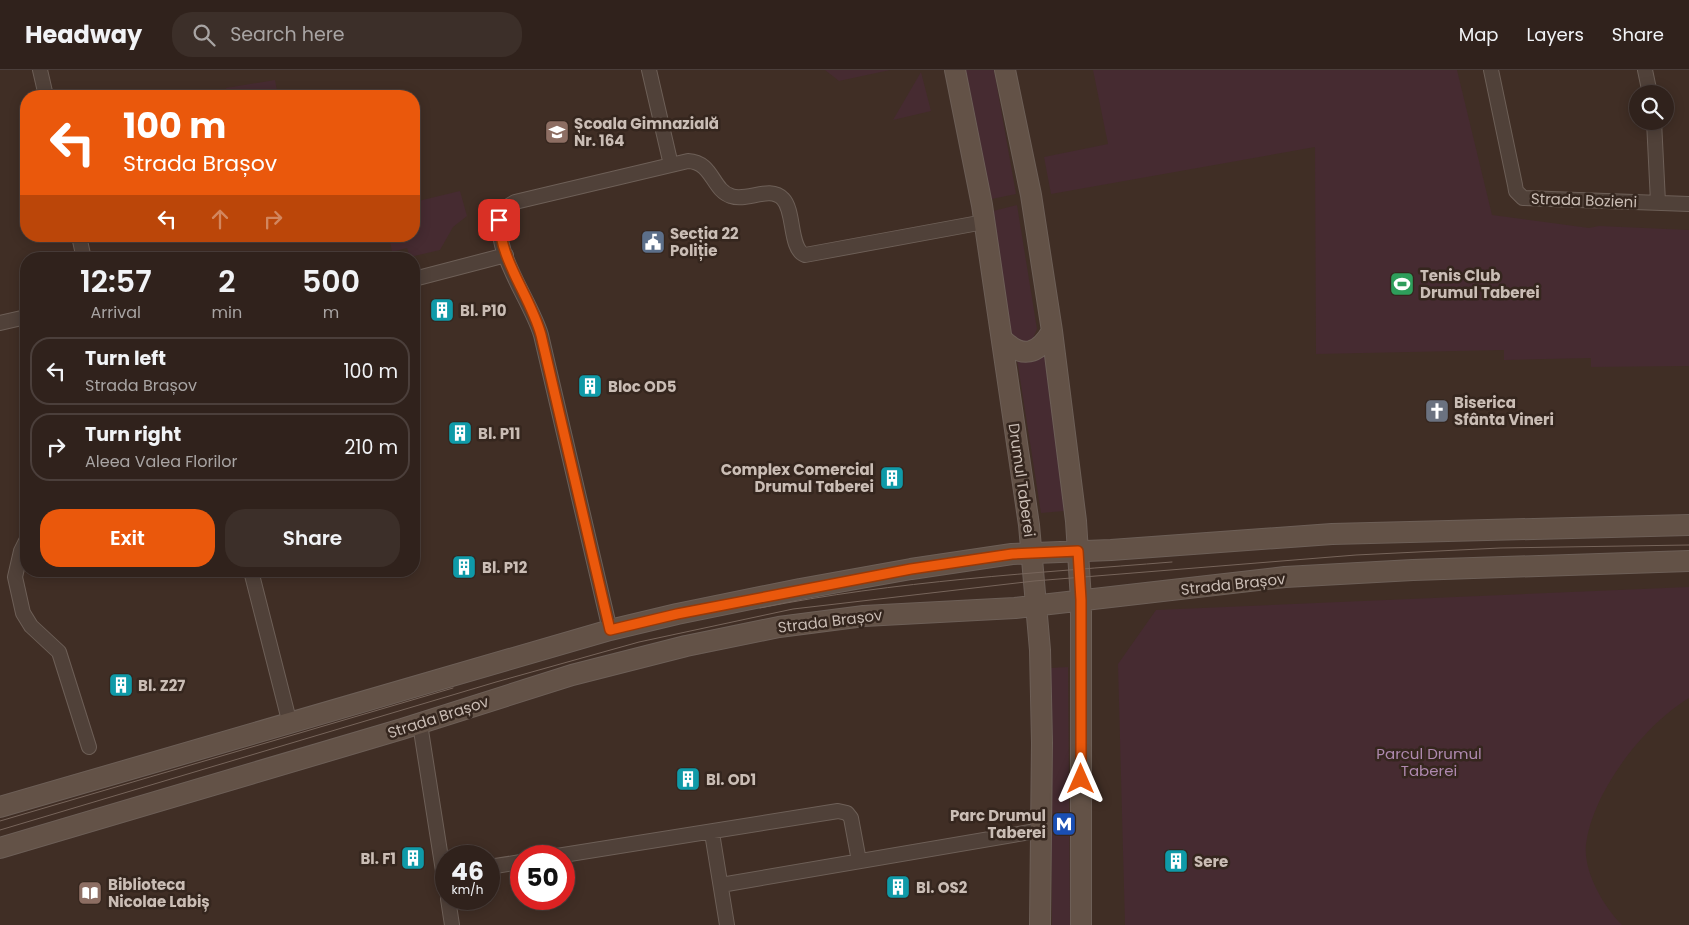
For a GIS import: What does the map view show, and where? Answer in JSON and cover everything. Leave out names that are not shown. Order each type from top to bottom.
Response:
[{"type":"main road","name":"Drumul Taberei","points":[[955,70],[984,222],[1032,553],[1040,658],[1042,830],[1040,925]]},
{"type":"main road","points":[[1005,70],[1031,195],[1052,331],[1078,551],[1081,600],[1082,925]]},
{"type":"main road","points":[[1002,339],[1014,349],[1030,352],[1043,345],[1052,331]]},
{"type":"main road","points":[[0,806],[290,724],[399,690],[610,630],[677,614],[911,569],[1032,553],[1332,534],[1689,525]]},
{"type":"main road","name":"Strada Brașov","points":[[0,848],[420,724],[611,664],[771,628],[864,616],[1036,605],[1285,578],[1413,570],[1689,561]]},
{"type":"street","points":[[40,70],[45,90]]},
{"type":"street","points":[[650,70],[671,165]]},
{"type":"street","name":"Strada Bozieni","points":[[1491,70],[1515,185],[1519,195],[1526,199],[1689,204]]},
{"type":"street","points":[[1645,70],[1648,85]]},
{"type":"street","name":"Strada Bozieni","points":[[1654,130],[1658,202]]},
{"type":"street","points":[[610,630],[537,319],[506,255],[499,220],[502,210],[515,202],[688,161],[701,164],[711,173],[722,192],[730,196],[771,194],[779,196],[786,202],[798,250],[805,255],[984,222]]},
{"type":"street","points":[[420,277],[506,255]]},
{"type":"street","points":[[0,323],[20,318]]},
{"type":"street","points":[[20,555],[15,577],[23,613],[31,626],[59,652],[89,747]]},
{"type":"street","points":[[253,577],[290,724]]},
{"type":"street","points":[[420,724],[440,845]]},
{"type":"street","points":[[575,853],[712,833],[838,811],[847,813],[851,818],[859,861]]},
{"type":"street","points":[[721,885],[1042,830]]},
{"type":"street","points":[[712,833],[728,925]]},
{"type":"street","points":[[450,910],[452,925]]},
{"type":"green space","points":[[825,70],[890,70],[839,81]]},
{"type":"green space","points":[[962,70],[994,70],[1016,194],[987,200]]},
{"type":"green space","points":[[1093,70],[1457,70],[1492,215],[1589,228],[1599,226],[1689,230],[1689,366],[1591,367],[1591,358],[1504,360],[1504,350],[1316,354],[1315,147],[1051,194],[1044,157],[1108,144]]},
{"type":"green space","points":[[921,72],[931,111],[893,120]]},
{"type":"green space","points":[[275,80],[277,90],[226,90],[226,88]]},
{"type":"green space","points":[[460,191],[467,216],[453,227],[440,250],[420,255],[420,252],[408,252],[407,248],[392,252],[390,242],[420,242],[420,201]]},
{"type":"green space","points":[[1017,205],[1037,329],[1031,343],[1024,345],[1009,336],[989,212]]},
{"type":"green space","points":[[1048,351],[1064,511],[1041,513],[1017,359]]},
{"type":"green space","name":"Parcul Drumul Taberei","points":[[1689,587],[1689,698],[1655,725],[1623,761],[1599,803],[1586,844],[1588,865],[1596,888],[1608,908],[1622,925],[1125,925],[1118,664],[1156,610]]},
{"type":"green space","points":[[1068,667],[1070,925],[1052,925],[1050,668]]},
{"type":"tram line","points":[[0,830],[496,682],[639,642],[793,609],[1034,581],[1356,555],[1500,548],[1689,545]]},
{"type":"tram line","points":[[760,608],[914,584],[1172,562]]},
{"type":"tram line","points":[[0,821],[453,688]]},
{"type":"place","name":"Școala Gimnazială Nr. 164","points":[[557,132]]},
{"type":"place","name":"Secția 22 Poliție","points":[[653,242]]},
{"type":"place","name":"Tenis Club Drumul Taberei","points":[[1402,284]]},
{"type":"place","name":"Bl. P10","points":[[442,310]]},
{"type":"place","name":"Bloc OD5","points":[[590,386]]},
{"type":"place","name":"Biserica Sfânta Vineri","points":[[1437,411]]},
{"type":"place","name":"Bl. P11","points":[[460,433]]},
{"type":"place","name":"Complex Comercial Drumul Taberei","points":[[892,478]]},
{"type":"place","name":"Bl. P12","points":[[464,567]]},
{"type":"place","name":"Bl. Z27","points":[[121,685]]},
{"type":"place","name":"Bl. OD1","points":[[688,779]]},
{"type":"place","name":"Parc Drumul Taberei","points":[[1064,824]]},
{"type":"place","name":"Bl. F1","points":[[413,858]]},
{"type":"place","name":"Sere","points":[[1176,861]]},
{"type":"place","name":"Bl. OS2","points":[[898,887]]},
{"type":"place","name":"Biblioteca Nicolae Labiș","points":[[90,893]]},
{"type":"route","points":[[499,220],[509,264],[537,319],[549,363],[574,484],[610,630],[677,614],[800,589],[911,569],[1012,554],[1078,551],[1081,600],[1081,779]]}]
